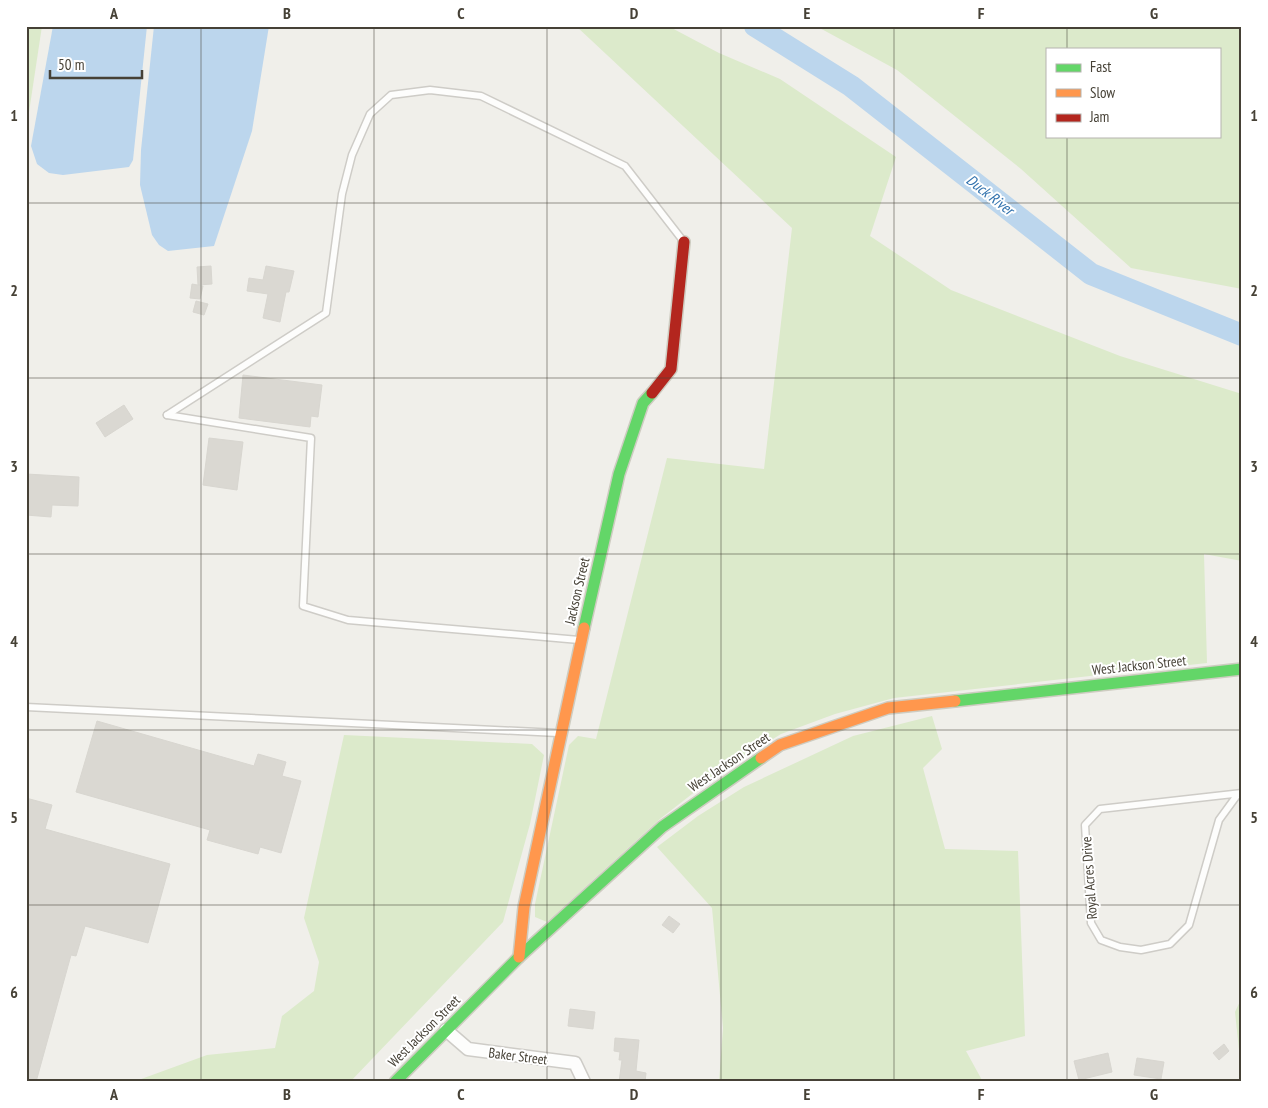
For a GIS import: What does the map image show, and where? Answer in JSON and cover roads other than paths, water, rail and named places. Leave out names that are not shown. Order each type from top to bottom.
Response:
[{"type":"street","name":"Jackson Street","points":[[518,957],[524,907],[560,733],[619,474],[643,403],[671,369],[684,242]]},
{"type":"street","name":"West Jackson Street","points":[[394,1082],[518,957],[554,927],[662,827],[780,745],[888,708],[1242,669]]},
{"type":"street","name":"Baker Street","points":[[446,1030],[468,1049],[575,1063],[584,1082]]},
{"type":"lane","points":[[581,640],[348,620],[303,606],[311,438],[167,415],[326,313],[342,194],[352,155],[370,114],[390,95],[430,90],[481,96],[625,166],[684,242]]},
{"type":"lane","points":[[26,707],[560,733]]},
{"type":"lane","name":"Royal Acres Drive","points":[[1240,794],[1219,820],[1189,925],[1170,944],[1141,950],[1120,948],[1101,940],[1091,923],[1086,825],[1100,809],[1240,794]]},
{"type":"water","points":[[53,26],[147,26],[133,160],[129,167],[63,175],[49,173],[37,164],[31,146]]},
{"type":"water","points":[[154,26],[269,26],[252,131],[214,246],[168,251],[159,245],[152,235],[140,185],[141,150]]},
{"type":"waterway","name":"Duck River","points":[[755,26],[851,86],[1091,274],[1242,335]]}]
